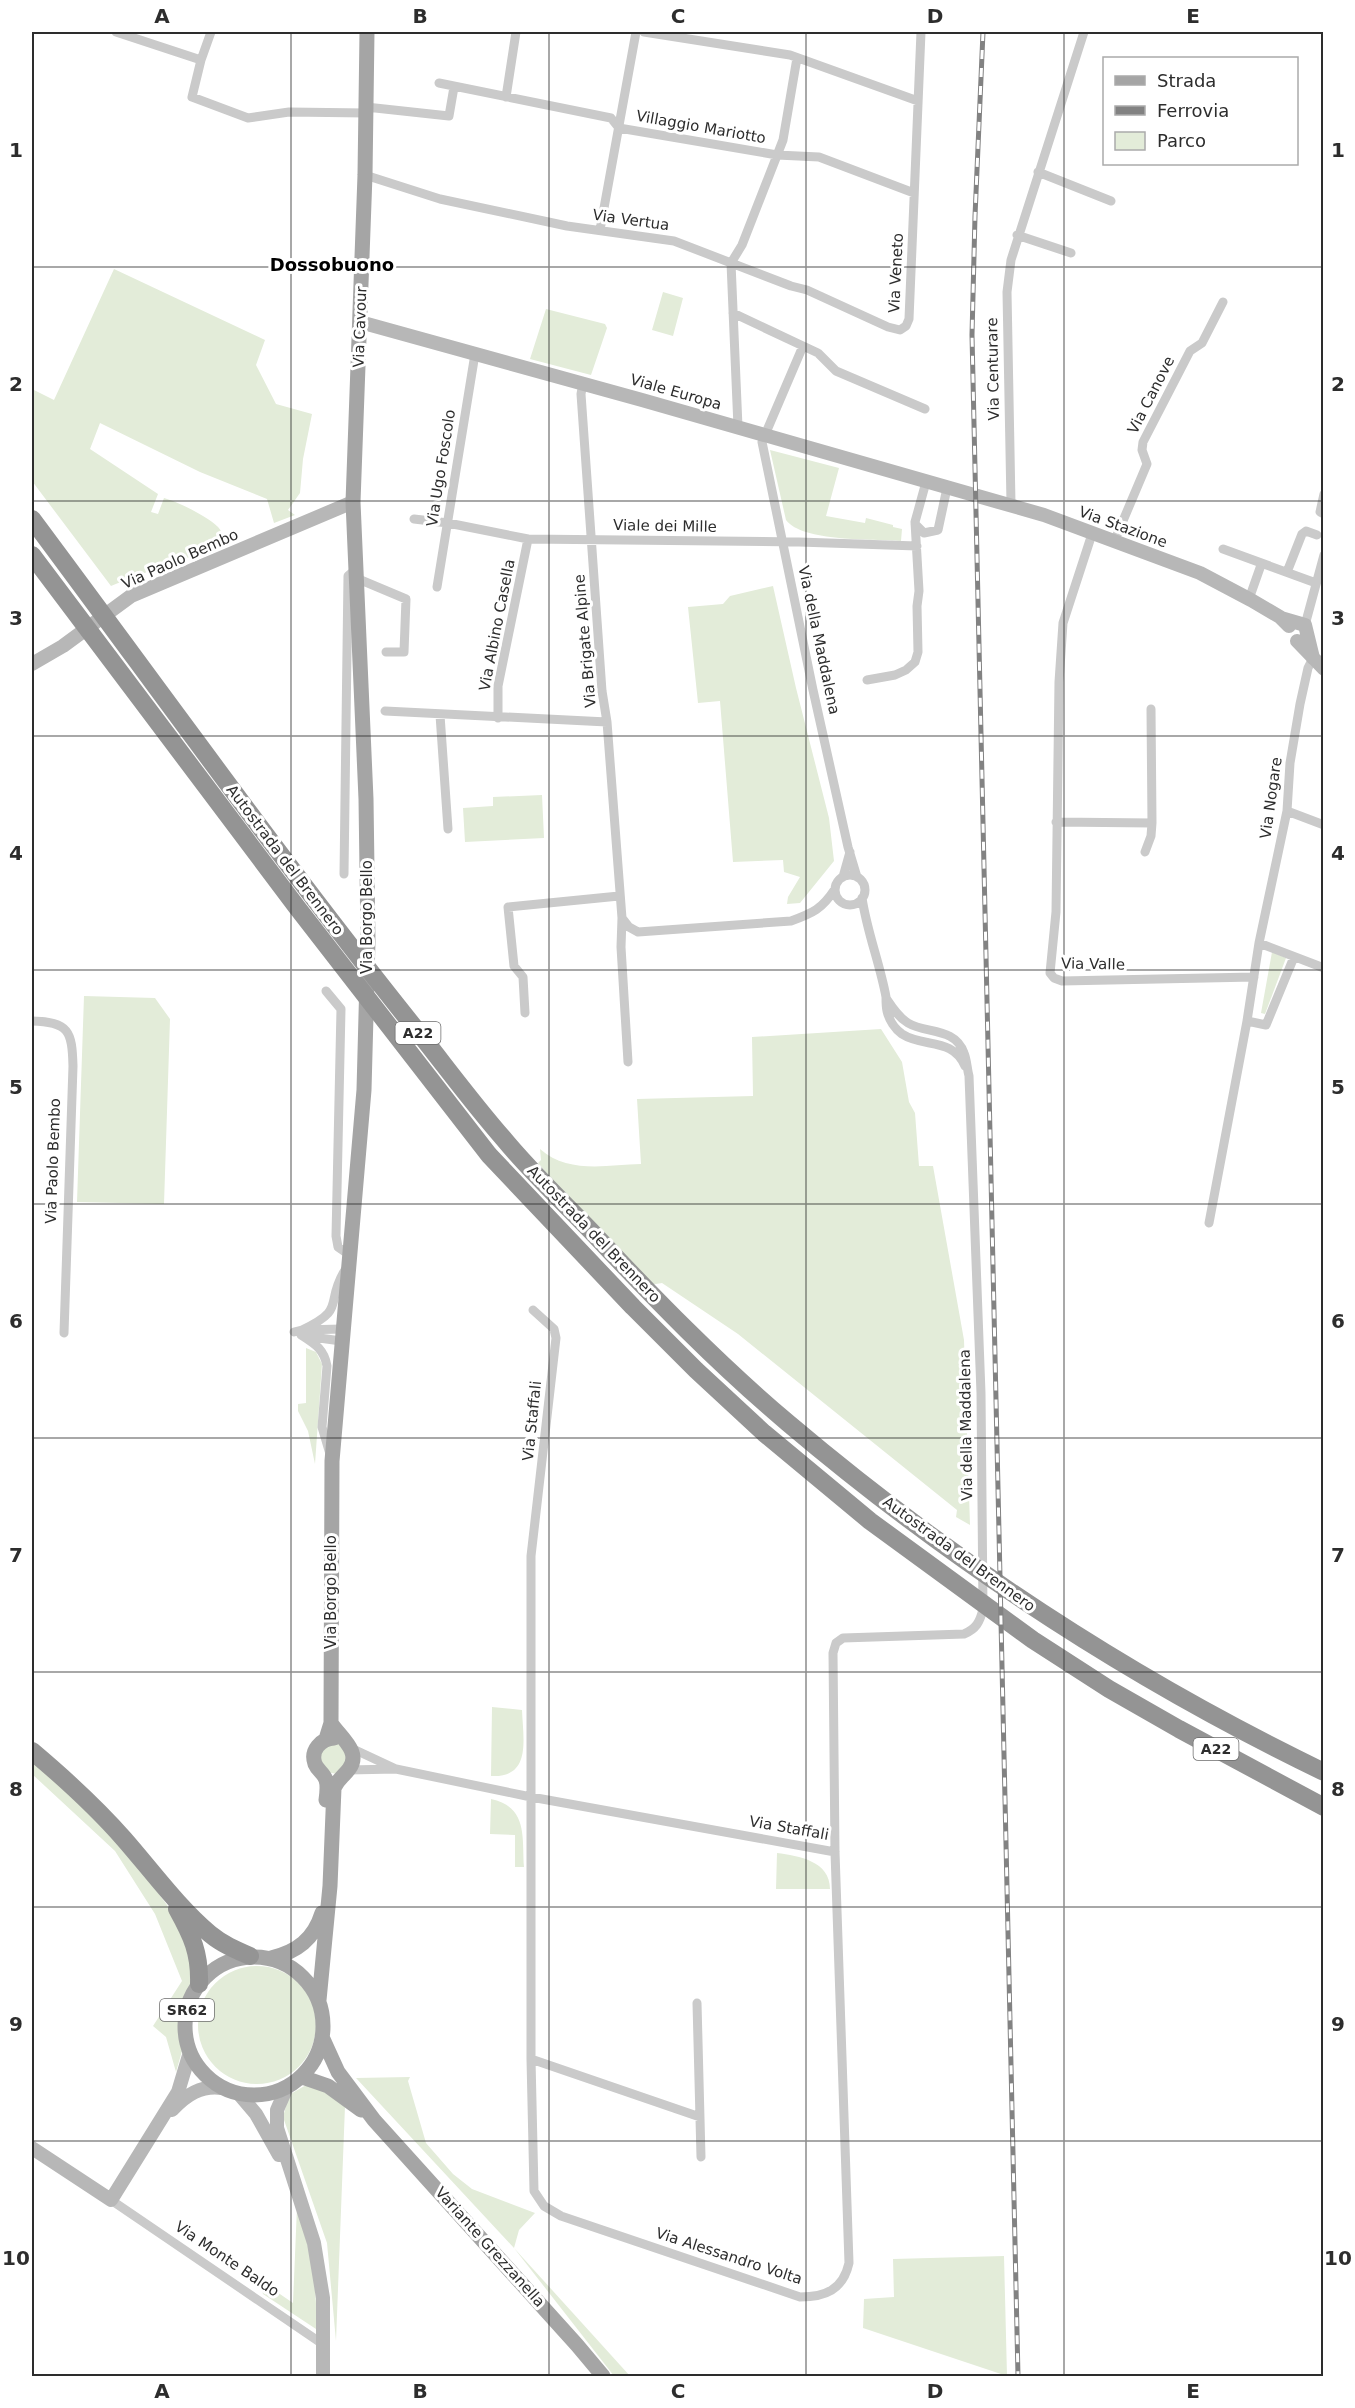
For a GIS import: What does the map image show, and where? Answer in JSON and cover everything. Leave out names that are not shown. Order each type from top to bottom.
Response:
[{"type":"highway","name":"Autostrada del Brennero","points":[[32,519],[352,950],[504,1140],[646,1290],[784,1420],[870,1490],[972,1565],[1039,1612],[1132,1668],[1262,1742],[1323,1772]]},
{"type":"highway","name":"Autostrada del Brennero","points":[[32,555],[303,915],[489,1155],[633,1307],[764,1433],[870,1521],[1033,1640],[1109,1689],[1323,1807]]},
{"type":"highway","name":"SR62","points":[[32,1751],[66,1779],[107,1821],[164,1887],[210,1934],[228,1946],[250,1956]]},
{"type":"highway","name":"SR62","points":[[164,1887],[196,1945],[200,1967],[199,1984]]},
{"type":"main road","name":"Via Cavour","points":[[353,508],[365,175],[367,32]]},
{"type":"main road","name":"Via Borgo Bello","points":[[319,2000],[330,1886],[334,1788],[353,1758],[340,1742],[331,1723],[332,1461],[364,1090],[368,941],[366,799],[353,508]]},
{"type":"main road","name":"Via Borgo Bello","points":[[272,1958],[287,1954],[301,1946],[313,1934],[322,1915],[327,1782],[315,1764],[314,1756],[319,1744],[340,1742]]},
{"type":"main road","points":[[323,1774],[337,1777],[346,1772]]},
{"type":"main road","name":"Via Borgo Bello","points":[[250,1956],[272,1958],[300,1973],[311,1985],[319,2000],[324,2019],[323,2039],[315,2060],[302,2077],[287,2087],[264,2095],[239,2094],[222,2088],[203,2073],[190,2052],[185,2035],[185,2017],[190,2000],[199,1984],[222,1964],[250,1956]]},
{"type":"main road","name":"Variante Grezzanella","points":[[323,2039],[338,2072],[374,2120],[570,2336],[603,2376]]},
{"type":"main road","name":"Variante Grezzanella","points":[[302,2077],[328,2086],[374,2120]]},
{"type":"street","points":[[116,32],[201,60]]},
{"type":"street","points":[[211,32],[192,97],[248,118],[289,112],[366,110],[449,116],[454,87]]},
{"type":"street","points":[[506,97],[516,32]]},
{"type":"street","points":[[600,230],[636,32]]},
{"type":"street","points":[[644,32],[797,58],[918,101]]},
{"type":"street","name":"Via Veneto","points":[[731,263],[807,290],[888,327],[900,330],[906,326],[909,319],[921,32]]},
{"type":"street","name":"Via Centurare","points":[[1011,504],[1007,292],[1011,260],[1017,235],[1084,32]]},
{"type":"street","name":"Villaggio Mariotto","points":[[731,263],[742,245],[783,140],[797,58]]},
{"type":"street","name":"Villaggio Mariotto","points":[[439,83],[611,118],[619,128],[777,155]]},
{"type":"street","points":[[777,155],[819,157],[914,193]]},
{"type":"street","points":[[1038,172],[1111,201]]},
{"type":"street","name":"Via Vertua","points":[[365,175],[440,199],[567,226],[674,241],[731,263]]},
{"type":"street","points":[[1017,235],[1071,253]]},
{"type":"street","points":[[731,263],[738,427]]},
{"type":"street","name":"Via Canove","points":[[1114,542],[1147,464],[1142,450],[1143,442],[1190,351],[1202,343],[1222,302]]},
{"type":"street","points":[[733,313],[818,353],[836,371],[925,409]]},
{"type":"street","name":"Viale Europa","points":[[360,322],[583,383],[982,498]]},
{"type":"street","points":[[765,435],[803,346]]},
{"type":"street","name":"Via Ugo Foscolo","points":[[437,587],[475,354]]},
{"type":"street","name":"Via Brigate Alpine","points":[[583,383],[581,394],[602,691],[607,722],[622,918],[621,947],[628,1062]]},
{"type":"street","name":"Via della Maddalena","points":[[765,435],[762,442],[813,690],[850,852],[857,877],[865,889],[862,898],[866,926],[886,998],[886,1010],[892,1024],[901,1033],[914,1040],[944,1045],[953,1051],[962,1059],[969,1076],[981,1393],[983,1574],[981,1619],[974,1630],[954,1636],[843,1638],[836,1643]]},
{"type":"street","points":[[867,680],[895,675],[906,670],[915,662],[918,652],[915,522],[926,482]]},
{"type":"street","points":[[915,522],[917,528],[924,533],[938,530],[947,488]]},
{"type":"street","points":[[1323,494],[1320,512],[1323,514]]},
{"type":"street","name":"Via Stazione","points":[[982,498],[1011,504],[1200,573],[1249,599],[1295,628],[1313,658],[1323,669]]},
{"type":"street","name":"Via Paolo Bembo","points":[[32,664],[63,646],[125,601],[152,586],[353,508]]},
{"type":"street","name":"Viale dei Mille","points":[[414,519],[448,523],[528,539],[917,546]]},
{"type":"street","points":[[1287,572],[1302,534],[1306,531],[1317,534]]},
{"type":"street","name":"Via Valle","points":[[1092,534],[1063,623],[1059,682],[1056,912],[1049,970],[1054,978],[1062,981],[1254,977]]},
{"type":"street","name":"Via Albino Casella","points":[[498,717],[498,686],[528,539]]},
{"type":"street","points":[[1223,549],[1261,565],[1316,583]]},
{"type":"street","points":[[1295,628],[1316,583],[1323,555]]},
{"type":"street","points":[[1249,599],[1261,565]]},
{"type":"street","points":[[356,574],[406,599],[404,652],[386,652]]},
{"type":"street","name":"Via Borgo Bello","points":[[344,874],[348,576],[356,574]]},
{"type":"street","name":"Via Nogare","points":[[1209,1223],[1247,1021],[1259,943],[1287,811],[1290,763],[1304,684],[1313,658]]},
{"type":"street","points":[[1145,852],[1151,836],[1152,824],[1151,709]]},
{"type":"street","points":[[385,711],[607,722]]},
{"type":"street","points":[[440,715],[448,830]]},
{"type":"street","points":[[1287,811],[1323,825]]},
{"type":"street","points":[[1056,822],[1152,824]]},
{"type":"street","name":"Via della Maddalena","points":[[850,852],[843,877],[839,880],[835,890],[866,926]]},
{"type":"street","points":[[843,877],[857,877]]},
{"type":"street","points":[[622,918],[629,927],[638,932],[791,921],[811,914],[825,904],[835,890]]},
{"type":"street","points":[[525,1013],[523,977],[514,966],[508,907],[619,896]]},
{"type":"street","points":[[825,904],[845,903],[862,898]]},
{"type":"street","points":[[1259,943],[1323,968]]},
{"type":"street","points":[[1247,1021],[1266,1025],[1293,957]]},
{"type":"street","points":[[326,991],[341,1009],[336,1236],[338,1247],[350,1259]]},
{"type":"street","name":"Via Paolo Bembo","points":[[32,1021],[53,1021],[59,1024],[69,1035],[72,1043],[74,1066],[64,1333]]},
{"type":"street","name":"Via Borgo Bello","points":[[332,1461],[322,1427],[326,1356],[318,1345],[301,1333],[331,1313],[334,1307],[336,1284],[350,1259]]},
{"type":"street","name":"Via Staffali","points":[[531,1797],[531,1556],[556,1338],[554,1329],[533,1310]]},
{"type":"street","points":[[301,1333],[342,1335]]},
{"type":"street","name":"Via Staffali","points":[[340,1742],[396,1769],[531,1797],[836,1852],[833,1653],[836,1643]]},
{"type":"street","name":"Via Staffali","points":[[346,1772],[396,1769]]},
{"type":"street","name":"Via Alessandro Volta","points":[[531,1797],[531,2059],[534,2191],[544,2206],[552,2212],[800,2297],[815,2297],[834,2290],[846,2274],[849,2263],[836,1852]]},
{"type":"street","points":[[697,2004],[700,2157]]},
{"type":"street","points":[[111,2200],[156,2131],[178,2092],[190,2052]]},
{"type":"street","points":[[531,2059],[700,2117]]},
{"type":"street","points":[[156,2131],[184,2098],[211,2086],[222,2088]]},
{"type":"street","points":[[287,2087],[277,2110],[277,2128],[314,2243],[323,2298],[323,2376]]},
{"type":"street","points":[[239,2094],[256,2114],[293,2180]]},
{"type":"street","name":"Via Monte Baldo","points":[[32,2148],[324,2345]]},
{"type":"green space","points":[[114,269],[265,340],[256,365],[276,404],[312,414],[303,459],[300,493],[288,510],[295,515],[274,523],[267,499],[200,472],[100,423],[90,449],[158,494],[151,512],[158,514],[164,498],[170,500],[212,522],[221,531],[222,536],[222,545],[111,586],[32,481],[32,389],[54,400]]},
{"type":"green space","points":[[663,292],[683,298],[673,336],[652,330]]},
{"type":"green space","points":[[546,309],[605,324],[607,328],[591,375],[530,359]]},
{"type":"green space","points":[[770,450],[839,468],[826,516],[865,523],[866,518],[893,525],[893,527],[902,529],[901,541],[822,536],[794,527],[786,520]]},
{"type":"green space","points":[[773,586],[829,818],[834,861],[800,903],[787,904],[788,897],[800,877],[784,872],[783,860],[733,862],[720,701],[698,703],[688,607],[723,604],[730,596]]},
{"type":"green space","points":[[542,795],[544,838],[465,842],[463,808],[493,806],[493,797]]},
{"type":"green space","points":[[1272,952],[1286,958],[1265,1014],[1261,1013]]},
{"type":"green space","points":[[84,996],[155,998],[170,1019],[164,1204],[77,1202]]},
{"type":"green space","points":[[881,1029],[902,1062],[909,1102],[915,1113],[919,1166],[933,1166],[964,1340],[970,1525],[956,1517],[957,1510],[738,1334],[662,1283],[650,1285],[589,1223],[538,1163],[541,1160],[540,1149],[551,1157],[575,1165],[641,1164],[637,1099],[753,1096],[752,1037]]},
{"type":"green space","points":[[306,1348],[316,1352],[322,1364],[315,1464],[308,1431],[298,1411],[298,1404],[306,1403]]},
{"type":"green space","points":[[492,1707],[522,1710],[522,1755],[513,1771],[504,1775],[491,1776]]},
{"type":"green space","points":[[335,1740],[351,1754],[337,1774],[327,1772],[318,1754]]},
{"type":"green space","points":[[32,1759],[122,1844],[167,1905],[188,1944],[193,1978],[179,2010],[178,2031],[182,2051],[176,2072],[166,2037],[153,2026],[182,1981],[155,1914],[115,1851],[32,1774]]},
{"type":"green space","points":[[491,1799],[503,1803],[517,1816],[521,1825],[524,1867],[515,1867],[515,1835],[490,1834]]},
{"type":"green space","points":[[777,1853],[803,1858],[819,1866],[829,1880],[830,1889],[776,1889]]},
{"type":"green space","points":[[257,1966],[280,1970],[299,1983],[312,2002],[316,2025],[312,2048],[299,2067],[280,2080],[257,2084],[234,2080],[215,2067],[202,2048],[198,2025],[202,2002],[215,1983],[234,1970]]},
{"type":"green space","points":[[410,2077],[408,2081],[426,2143],[453,2174],[472,2189],[535,2213],[519,2230],[514,2248],[356,2078]]},
{"type":"green space","points":[[306,2085],[319,2085],[345,2106],[336,2341],[327,2243],[283,2117],[289,2095]]},
{"type":"green space","points":[[297,2207],[312,2267],[316,2298],[316,2329],[263,2294],[258,2279],[293,2303]]},
{"type":"green space","points":[[514,2248],[630,2376],[614,2376]]},
{"type":"green space","points":[[1004,2256],[1007,2376],[863,2328],[864,2299],[894,2297],[893,2259]]},
{"type":"railway","points":[[983,32],[972,335],[1018,2376]]},
{"type":"district","name":"Dossobuono","points":[[332,265]]}]
